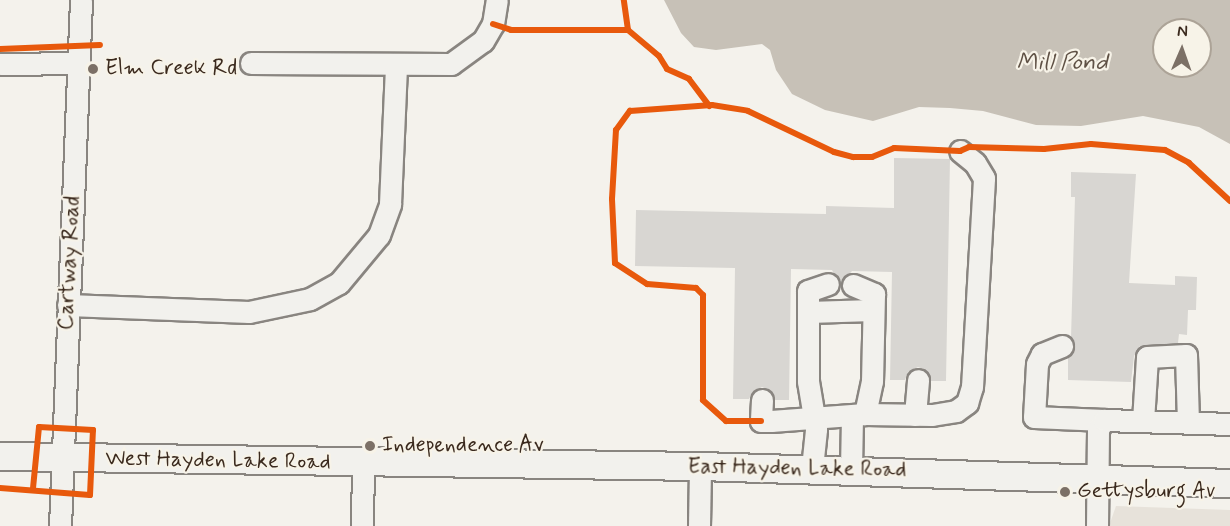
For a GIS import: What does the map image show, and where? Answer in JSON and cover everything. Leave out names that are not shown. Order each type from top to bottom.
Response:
[{"type":"main road","name":"West Hayden Lake Road","points":[[0,456],[363,463]]},
{"type":"main road","name":"East Hayden Lake Road","points":[[363,463],[812,468],[1230,483]]},
{"type":"street","name":"Cartway Road","points":[[60,526],[81,0]]},
{"type":"street","points":[[251,63],[396,67],[451,64],[468,55],[493,24],[497,0]]},
{"type":"street","points":[[0,64],[79,63]]},
{"type":"street","points":[[68,305],[249,312],[310,299],[339,283],[379,235],[390,204],[396,67]]},
{"type":"street","points":[[762,400],[761,421],[859,415],[915,415],[956,411],[967,403],[972,387],[984,178],[975,163],[960,151]]},
{"type":"street","points":[[812,468],[814,418],[808,381],[808,291],[828,284]]},
{"type":"street","points":[[851,469],[859,415],[872,381],[874,294],[853,285]]},
{"type":"street","points":[[808,312],[873,310]]},
{"type":"street","points":[[1062,346],[1042,354],[1037,364],[1034,417],[1230,424]]},
{"type":"street","points":[[1143,421],[1148,357],[1186,355],[1188,423]]},
{"type":"street","points":[[915,415],[918,380]]},
{"type":"street","points":[[1097,526],[1098,429],[1104,420]]},
{"type":"street","points":[[362,526],[363,463]]},
{"type":"street","points":[[699,526],[700,466]]},
{"type":"shaded area","points":[[1116,506],[1230,510],[1230,526],[1109,526]]},
{"type":"water","name":"Mill Pond","points":[[664,0],[1230,0],[1230,144],[1199,127],[1143,116],[1081,126],[1036,125],[983,111],[919,107],[873,121],[825,110],[792,94],[776,70],[770,50],[762,44],[716,50],[694,47],[681,33]]},
{"type":"building","points":[[894,158],[950,159],[946,381],[931,381],[926,370],[918,367],[908,372],[905,380],[890,380],[892,272],[852,271],[840,285],[832,270],[791,269],[789,400],[775,400],[769,390],[762,387],[752,393],[749,399],[733,399],[735,268],[635,266],[636,210],[826,214],[826,206],[894,208]]},
{"type":"building","points":[[1071,172],[1136,174],[1129,283],[1175,285],[1175,276],[1197,277],[1196,310],[1188,310],[1187,335],[1179,334],[1178,343],[1140,346],[1134,356],[1131,382],[1068,380],[1068,357],[1075,347],[1071,338],[1075,197],[1071,197]]},
{"type":"cycle path","points":[[493,24],[511,30],[628,30],[624,0]]},
{"type":"cycle path","points":[[628,30],[659,56],[667,69],[689,79],[709,106]]},
{"type":"cycle path","points":[[0,49],[100,45]]},
{"type":"cycle path","points":[[761,421],[726,421],[703,400],[703,295],[696,288],[647,284],[615,263],[612,199],[616,130],[630,111],[712,105],[748,111],[834,152],[853,157],[872,157],[894,148],[960,151],[969,147],[1044,149],[1091,144],[1165,150],[1189,163],[1230,201]]},
{"type":"cycle path","points":[[0,488],[90,495],[93,430],[39,427],[33,488]]},
{"type":"place","name":"Elm Creek Rd","points":[[93,69]]},
{"type":"place","name":"Independence Av","points":[[370,446]]},
{"type":"place","name":"Gettysburg Av","points":[[1065,492]]}]
